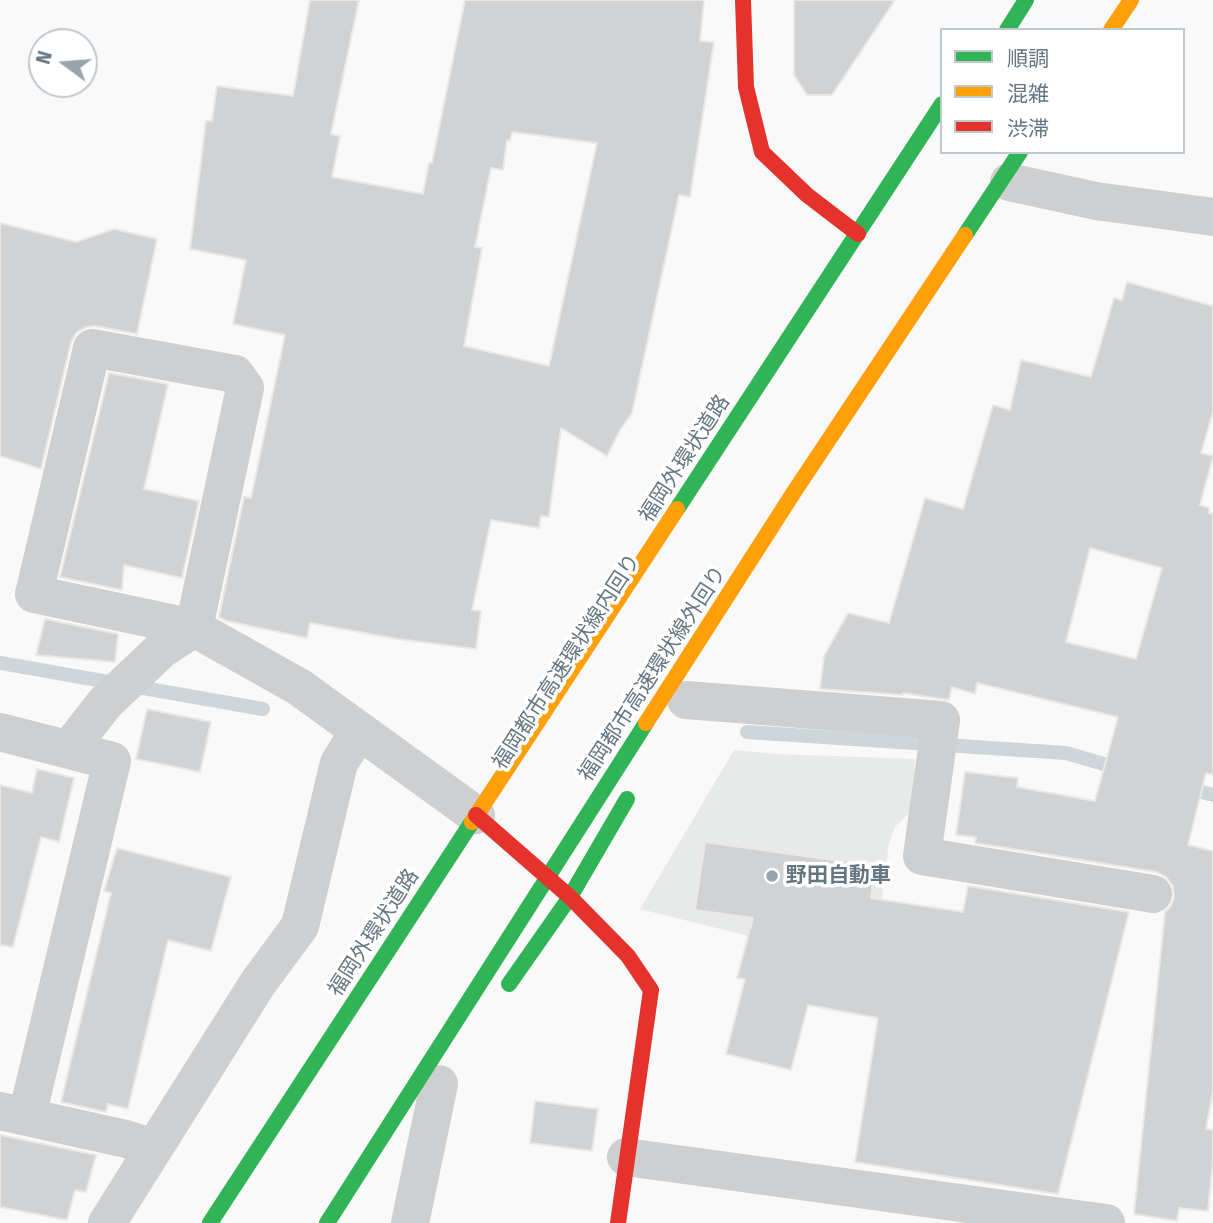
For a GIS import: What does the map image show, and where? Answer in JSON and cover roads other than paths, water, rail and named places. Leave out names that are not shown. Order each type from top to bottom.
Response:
[{"type":"main road","points":[[743,0],[746,87],[762,152],[807,195],[858,234]]},
{"type":"main road","points":[[991,28],[1009,0]]},
{"type":"main road","points":[[1008,28],[1026,0]]},
{"type":"main road","points":[[1102,28],[1121,0]]},
{"type":"main road","points":[[1112,28],[1131,0]]},
{"type":"main road","name":"福岡外環状道路","points":[[210,1223],[940,107]]},
{"type":"main road","name":"福岡都市高速環状線内回り","points":[[419,932],[732,444],[940,130]]},
{"type":"main road","points":[[847,441],[1019,162]]},
{"type":"main road","name":"福岡都市高速環状線外回り","points":[[327,1223],[794,492],[1019,162]]},
{"type":"main road","points":[[501,996],[570,897],[638,781]]},
{"type":"main road","points":[[476,815],[570,897],[628,956],[651,990],[618,1223]]},
{"type":"main road","points":[[416,1118],[443,1078]]},
{"type":"street","points":[[1019,162],[1096,201],[1213,217]]},
{"type":"street","points":[[69,749],[105,703],[162,649],[194,628],[245,388],[235,374],[92,348],[34,594],[194,628],[299,687],[476,815]]},
{"type":"street","points":[[686,700],[941,720],[922,856],[1153,894]]},
{"type":"street","points":[[107,1223],[257,983],[300,926],[339,763],[359,731]]},
{"type":"street","points":[[0,732],[112,761],[13,1114],[126,1139],[154,1148]]},
{"type":"street","points":[[410,1223],[443,1078]]},
{"type":"street","points":[[626,1157],[1106,1223]]},
{"type":"waterway","points":[[0,663],[263,709]]},
{"type":"waterway","points":[[747,732],[1066,753],[1121,769]]},
{"type":"waterway","points":[[1184,787],[1213,795]]},
{"type":"place","name":"野田自動車","points":[[772,876]]}]
